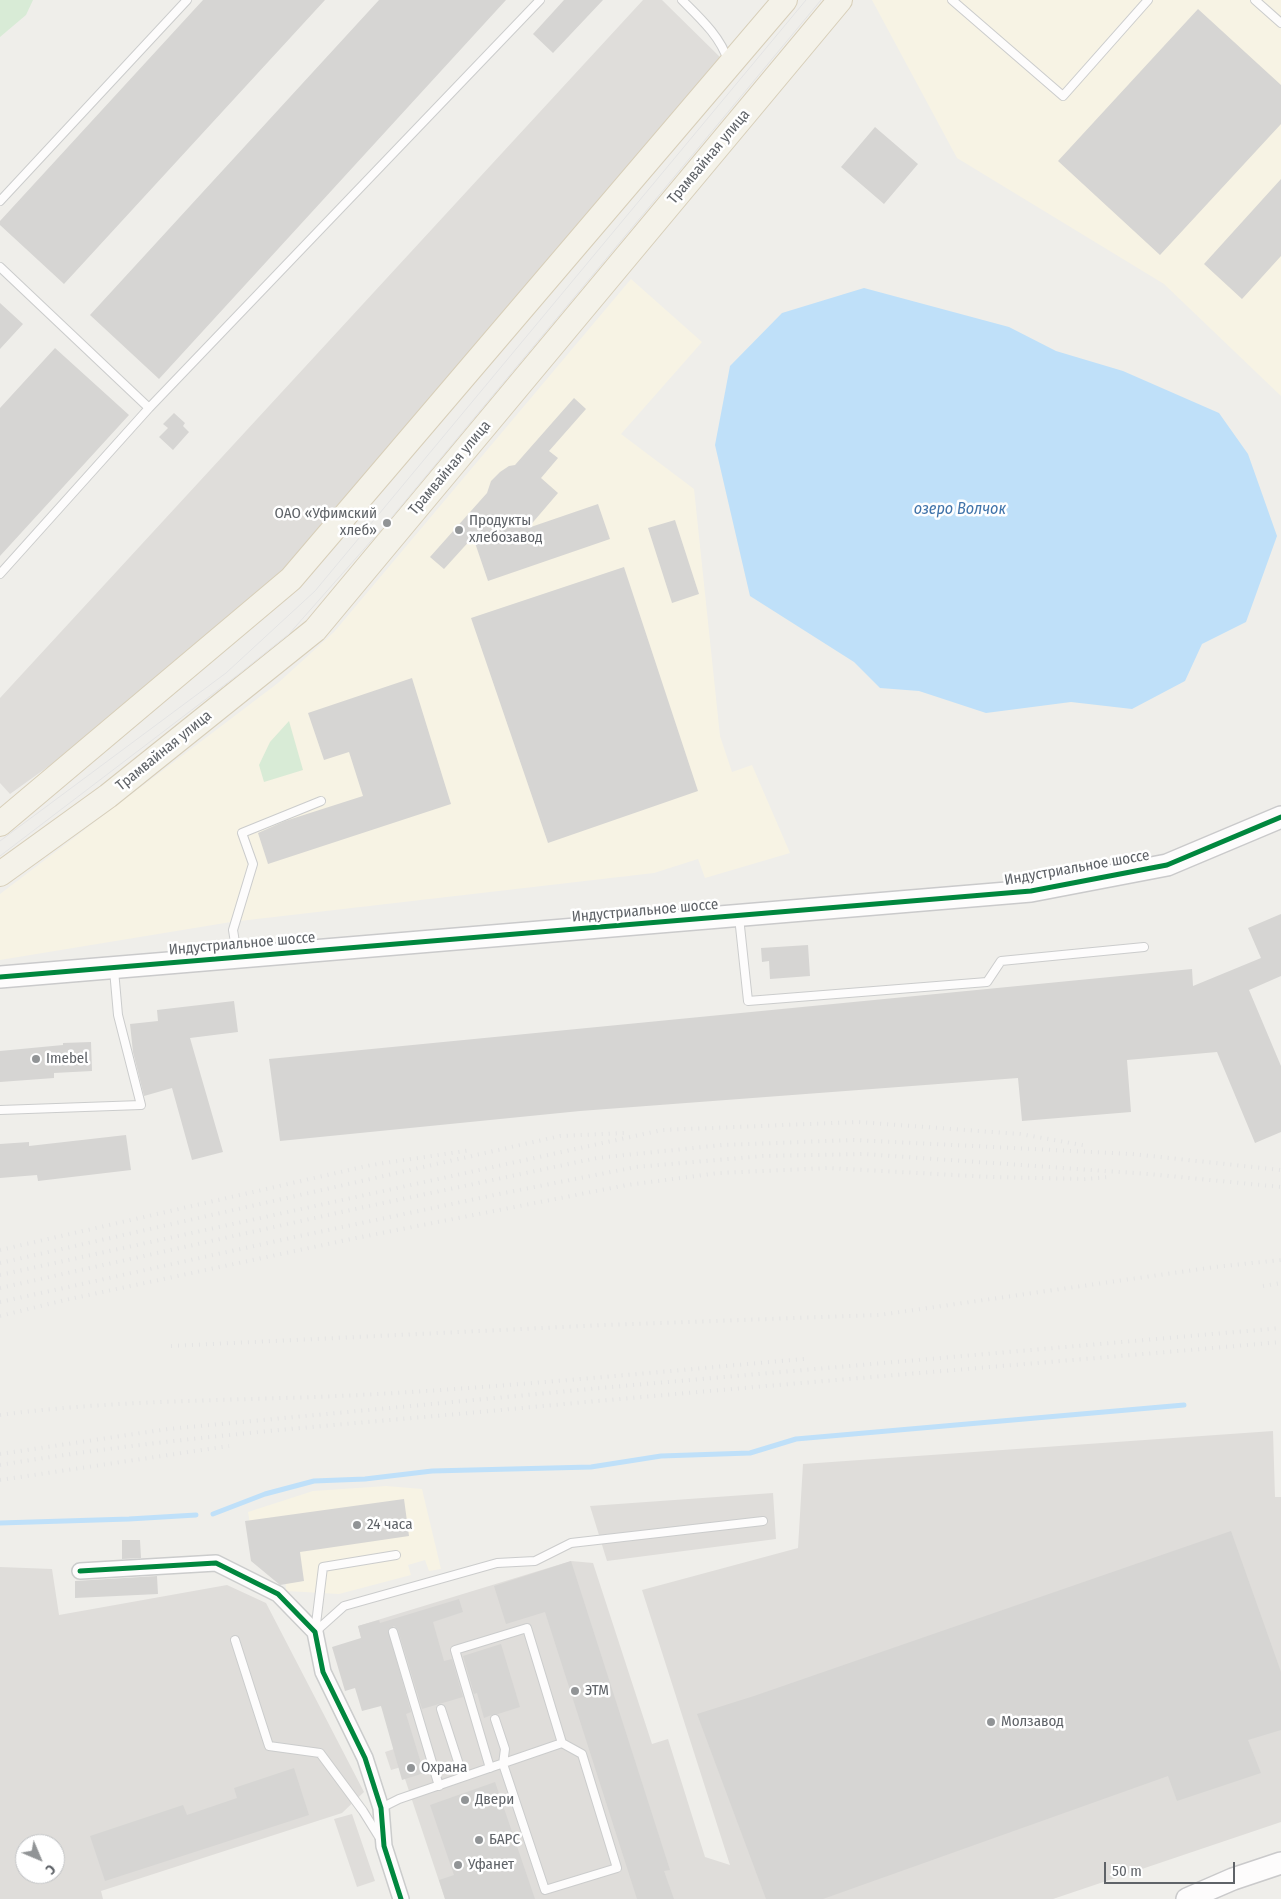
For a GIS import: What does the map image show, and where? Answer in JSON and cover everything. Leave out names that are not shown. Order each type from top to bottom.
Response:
[{"type":"main road","points":[[0,824],[291,579],[785,0]]},
{"type":"main road","name":"Трамвайная улица","points":[[0,874],[108,796],[315,630],[840,0]]},
{"type":"street","name":"Индустриальное шоссе","points":[[0,977],[1031,891],[1167,865],[1281,817]]},
{"type":"street","points":[[80,1571],[216,1563],[278,1594],[315,1632],[323,1672],[366,1758],[381,1808],[384,1846],[401,1899]]},
{"type":"street","points":[[1191,1898],[1234,1883],[1281,1863]]},
{"type":"street","points":[[1234,1883],[1281,1872]]},
{"type":"lane","points":[[0,201],[188,0]]},
{"type":"lane","points":[[0,574],[149,408],[540,0]]},
{"type":"lane","points":[[682,0],[704,22],[726,53],[729,66]]},
{"type":"lane","points":[[952,0],[1063,96],[1148,0]]},
{"type":"lane","points":[[1255,0],[1281,24]]},
{"type":"lane","points":[[0,267],[149,408]]},
{"type":"lane","points":[[237,957],[233,930],[253,864],[242,833],[321,801]]},
{"type":"lane","points":[[739,915],[748,1002],[987,982],[1001,961],[1144,948]]},
{"type":"lane","points":[[0,1110],[141,1105],[118,1016],[114,968]]},
{"type":"lane","points":[[315,1632],[344,1606],[498,1563],[535,1561],[571,1543],[764,1521]]},
{"type":"lane","points":[[315,1632],[323,1567],[396,1555]]},
{"type":"lane","points":[[490,1768],[455,1650],[527,1628],[562,1743],[582,1754],[617,1868],[545,1890],[502,1764],[505,1749],[495,1720]]},
{"type":"lane","points":[[393,1632],[439,1786]]},
{"type":"lane","points":[[235,1640],[269,1746],[320,1753],[363,1811],[384,1846]]},
{"type":"lane","points":[[442,1709],[463,1777]]},
{"type":"lane","points":[[381,1808],[394,1801],[562,1743]]},
{"type":"shaded area","points":[[643,0],[662,0],[723,60],[352,503],[245,606],[117,717],[10,794],[0,783],[0,698]]},
{"type":"shaded area","points":[[872,0],[1281,0],[1281,396],[1164,284],[957,158]]},
{"type":"shaded area","points":[[631,279],[702,342],[621,434],[694,489],[720,736],[732,772],[752,765],[790,853],[705,878],[698,859],[654,873],[231,922],[0,960],[0,894],[278,683],[334,632]]},
{"type":"shaded area","points":[[1273,1431],[1275,1497],[1281,1497],[1281,1822],[1053,1899],[445,1899],[401,1767],[391,1770],[385,1752],[394,1749],[358,1626],[571,1561],[593,1563],[652,1744],[668,1739],[705,1857],[730,1865],[642,1590],[798,1548],[803,1464]]},
{"type":"shaded area","points":[[386,1486],[422,1489],[441,1569],[429,1571],[425,1560],[408,1565],[411,1575],[339,1594],[286,1591],[285,1561],[257,1565],[248,1512],[313,1491]]},
{"type":"shaded area","points":[[773,1493],[776,1539],[607,1561],[590,1506]]},
{"type":"shaded area","points":[[0,1567],[52,1569],[59,1615],[227,1585],[266,1603],[364,1792],[342,1813],[101,1891],[103,1899],[0,1899]]},
{"type":"shaded area","points":[[352,1814],[375,1881],[357,1887],[334,1819]]},
{"type":"green space","points":[[0,0],[33,0],[26,15],[0,37]]},
{"type":"green space","points":[[289,721],[303,770],[264,782],[259,765],[270,742]]},
{"type":"water","name":"озеро Волчок","points":[[864,288],[1009,327],[1056,351],[1123,371],[1219,413],[1248,454],[1277,536],[1246,622],[1202,644],[1185,681],[1132,709],[1071,702],[986,713],[919,691],[880,688],[854,662],[750,596],[715,445],[730,366],[782,313]]},
{"type":"building","points":[[203,0],[325,0],[64,284],[0,225],[0,221]]},
{"type":"building","points":[[379,0],[506,0],[159,379],[90,315]]},
{"type":"building","points":[[564,0],[603,0],[553,53],[533,34]]},
{"type":"building","points":[[1198,9],[1281,85],[1281,124],[1160,255],[1058,161]]},
{"type":"building","points":[[875,127],[918,164],[884,204],[841,167]]},
{"type":"building","points":[[1281,179],[1281,256],[1242,299],[1204,264]]},
{"type":"building","points":[[0,303],[23,324],[0,349]]},
{"type":"building","points":[[55,348],[129,415],[0,556],[0,408]]},
{"type":"building","points":[[574,398],[586,409],[549,451],[558,458],[541,478],[558,493],[528,528],[598,504],[610,539],[488,581],[473,537],[444,569],[430,557],[487,493],[491,481],[509,466],[515,465]]},
{"type":"building","points":[[174,413],[185,423],[183,426],[189,432],[173,450],[159,437],[168,428],[163,424]]},
{"type":"building","points":[[675,520],[699,594],[672,603],[648,528]]},
{"type":"building","points":[[624,567],[698,791],[548,843],[471,618]]},
{"type":"building","points":[[412,678],[451,804],[268,864],[258,833],[285,821],[363,796],[349,752],[324,760],[308,713]]},
{"type":"building","points":[[1281,914],[1281,976],[1249,990],[1281,1066],[1281,1132],[1255,1143],[1217,1052],[1127,1060],[1131,1112],[1022,1121],[1018,1078],[580,1111],[280,1141],[269,1059],[1192,969],[1193,986],[1261,958],[1248,928]]},
{"type":"building","points":[[808,945],[810,976],[770,979],[769,961],[762,962],[761,948]]},
{"type":"building","points":[[234,1001],[238,1032],[190,1038],[223,1152],[192,1160],[172,1088],[144,1096],[133,1052],[130,1024],[158,1021],[157,1010]]},
{"type":"building","points":[[91,1042],[92,1071],[54,1073],[54,1078],[0,1082],[0,1051],[63,1045],[63,1043]]},
{"type":"building","points":[[126,1135],[131,1170],[38,1181],[37,1175],[0,1178],[0,1144],[29,1142],[29,1146]]},
{"type":"building","points":[[404,1499],[409,1536],[300,1552],[304,1581],[280,1585],[251,1561],[245,1521]]},
{"type":"building","name":"Молзавод","points":[[1231,1531],[1281,1672],[1281,1730],[1248,1740],[1261,1773],[1177,1801],[1168,1776],[823,1899],[766,1899],[697,1714]]},
{"type":"building","points":[[122,1540],[140,1540],[141,1558],[122,1559]]},
{"type":"building","points":[[571,1561],[670,1870],[664,1871],[674,1899],[637,1899],[545,1612],[506,1624],[494,1586]]},
{"type":"building","points":[[157,1576],[158,1594],[75,1598],[75,1581]]},
{"type":"building","points":[[459,1599],[463,1612],[433,1622],[444,1661],[452,1659],[463,1697],[422,1709],[398,1630],[394,1626],[388,1630],[411,1712],[406,1714],[424,1773],[402,1780],[381,1706],[362,1711],[355,1688],[345,1691],[332,1647],[361,1638],[358,1626],[379,1620],[380,1623]]},
{"type":"building","points":[[501,1644],[520,1707],[484,1718],[477,1693],[474,1694],[463,1656]]},
{"type":"building","points":[[294,1768],[309,1815],[105,1881],[90,1836],[183,1805],[187,1815],[237,1798],[234,1788]]},
{"type":"building","name":"БАРС","points":[[495,1782],[535,1899],[445,1899],[439,1880],[454,1875],[430,1805]]},
{"type":"waterway","points":[[213,1514],[265,1494],[314,1481],[365,1479],[432,1471],[591,1467],[661,1456],[750,1453],[796,1439],[1184,1405]]},
{"type":"waterway","points":[[0,1523],[196,1515]]},
{"type":"tram line","points":[[0,841],[226,673],[315,591],[806,0]]},
{"type":"tram line","points":[[0,856],[289,634],[387,523],[821,0]]},
{"type":"railway","points":[[0,1275],[662,1130],[858,1122],[1020,1134],[1088,1146]]},
{"type":"railway","points":[[0,1263],[560,1136],[624,1133]]},
{"type":"railway","points":[[0,1288],[355,1209],[597,1158],[722,1145],[854,1140],[1132,1154],[1281,1170]]},
{"type":"railway","points":[[0,1250],[371,1165],[472,1150]]},
{"type":"railway","points":[[0,1302],[295,1237],[636,1167],[763,1156],[864,1154],[1149,1174],[1281,1187]]},
{"type":"railway","points":[[0,1316],[65,1300],[356,1238],[627,1185],[719,1173],[828,1168],[990,1177],[1085,1179],[1109,1177]]},
{"type":"railway","points":[[171,1346],[604,1325],[879,1315],[1215,1267],[1281,1260]]},
{"type":"railway","points":[[1263,1286],[1281,1283]]},
{"type":"railway","points":[[0,1454],[168,1429],[611,1387],[1281,1328]]},
{"type":"railway","points":[[0,1465],[117,1448],[293,1429],[672,1394],[1281,1342]]},
{"type":"railway","points":[[0,1415],[135,1403],[360,1395],[471,1388],[804,1359]]},
{"type":"railway","points":[[0,1480],[229,1446]]},
{"type":"cycle path","points":[[0,977],[1031,891],[1167,865],[1281,817]]},
{"type":"cycle path","points":[[80,1571],[216,1563],[278,1594],[315,1632],[323,1672],[365,1758],[381,1808],[384,1846],[401,1899]]},
{"type":"place","name":"ОАО «Уфимский хлеб»","points":[[387,523]]},
{"type":"place","name":"Продукты хлебозавод","points":[[459,530]]},
{"type":"place","name":"Imebel","points":[[36,1059]]},
{"type":"place","name":"24 часа","points":[[357,1525]]},
{"type":"place","name":"ЭТМ","points":[[575,1691]]},
{"type":"place","name":"Молзавод","points":[[991,1722]]},
{"type":"place","name":"Охрана","points":[[411,1768]]},
{"type":"place","name":"Двери","points":[[465,1800]]},
{"type":"place","name":"БАРС","points":[[479,1840]]},
{"type":"place","name":"Уфанет","points":[[458,1865]]}]
